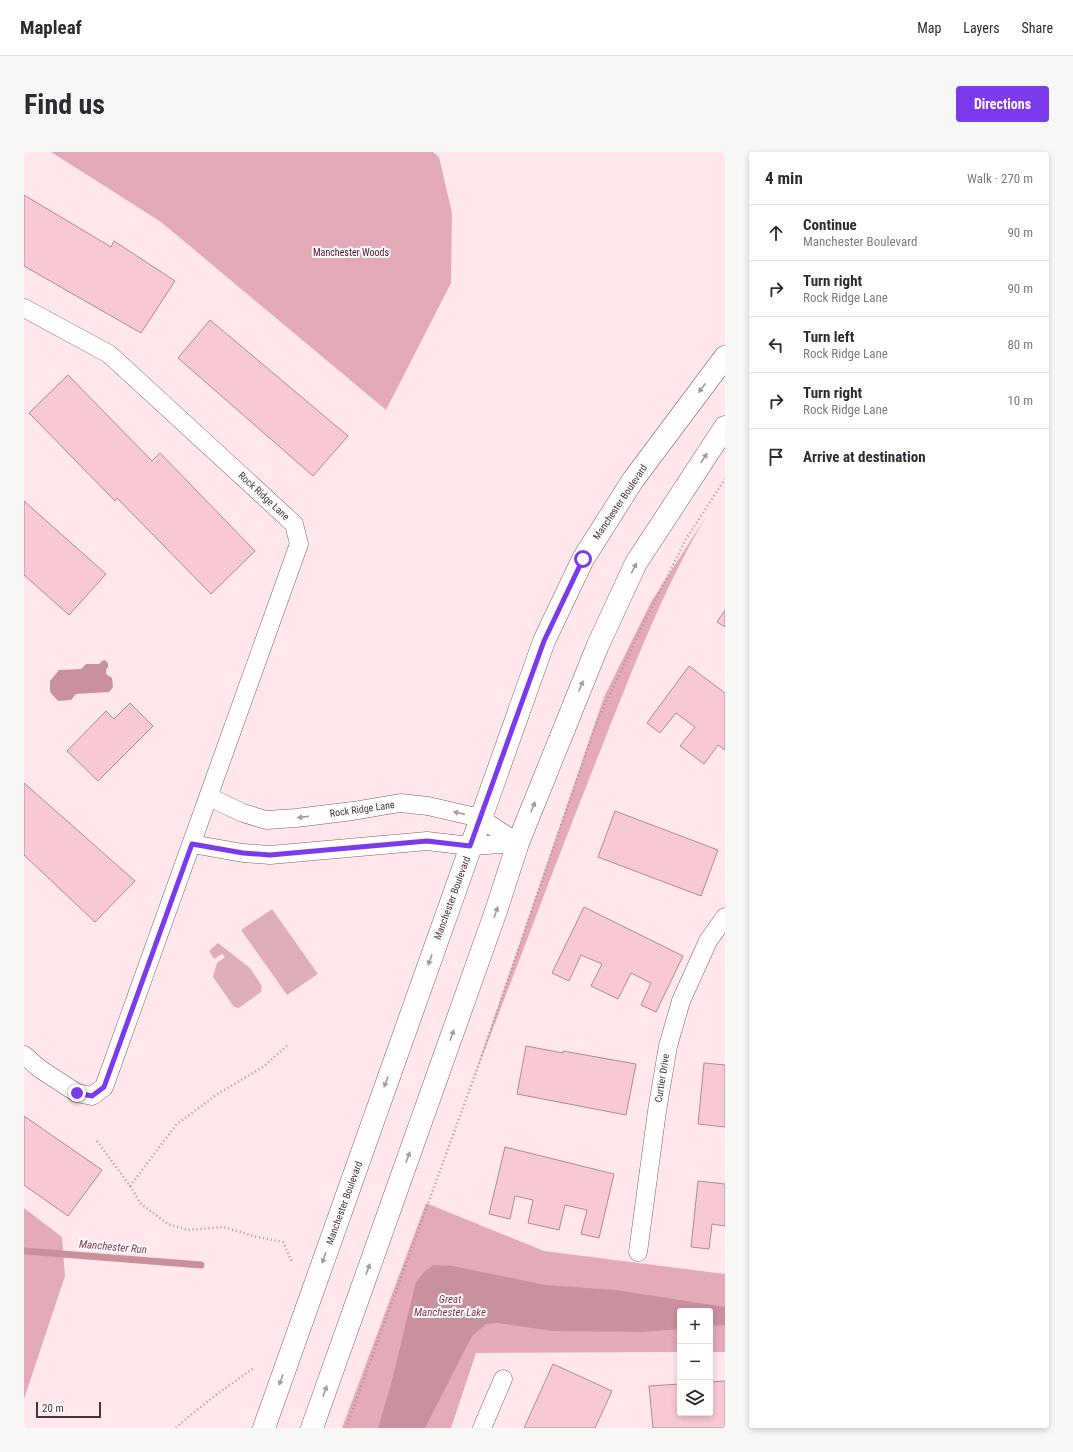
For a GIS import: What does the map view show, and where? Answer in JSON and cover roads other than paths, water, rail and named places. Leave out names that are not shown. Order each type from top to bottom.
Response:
[{"type":"main road","name":"Manchester Boulevard","points":[[264,1428],[544,641],[583,559],[633,480],[725,357]]},
{"type":"main road","points":[[312,1428],[496,911],[518,843],[598,645],[636,563],[725,427]]},
{"type":"street","name":"Rock Ridge Lane","points":[[24,308],[109,354],[294,524],[299,544],[104,1087],[92,1096],[77,1093],[40,1069],[24,1055]]},
{"type":"street","name":"Rock Ridge Lane","points":[[208,797],[243,813],[266,820],[353,811],[400,803],[428,806],[480,818],[518,843]]},
{"type":"street","points":[[192,844],[243,853],[270,855],[427,841],[470,846],[518,843]]},
{"type":"street","name":"Curtier Drive","points":[[638,1252],[657,1111],[668,1046],[681,1000],[708,941],[725,917]]},
{"type":"street","points":[[482,1428],[503,1379]]},
{"type":"water","points":[[105,660],[108,663],[106,674],[112,678],[113,687],[109,692],[76,694],[71,700],[58,701],[50,692],[50,681],[59,670],[81,669],[86,664],[99,664]]},
{"type":"water","name":"Great Manchester Lake","points":[[433,1265],[453,1266],[545,1285],[616,1290],[725,1307],[725,1325],[713,1326],[713,1308],[677,1308],[677,1329],[641,1332],[553,1331],[497,1323],[486,1324],[472,1336],[425,1428],[378,1428],[391,1384],[416,1282],[424,1272]]},
{"type":"waterway","name":"Manchester Run","points":[[24,1251],[201,1265]]},
{"type":"park label","name":"Manchester Woods","points":[[351,252]]}]
